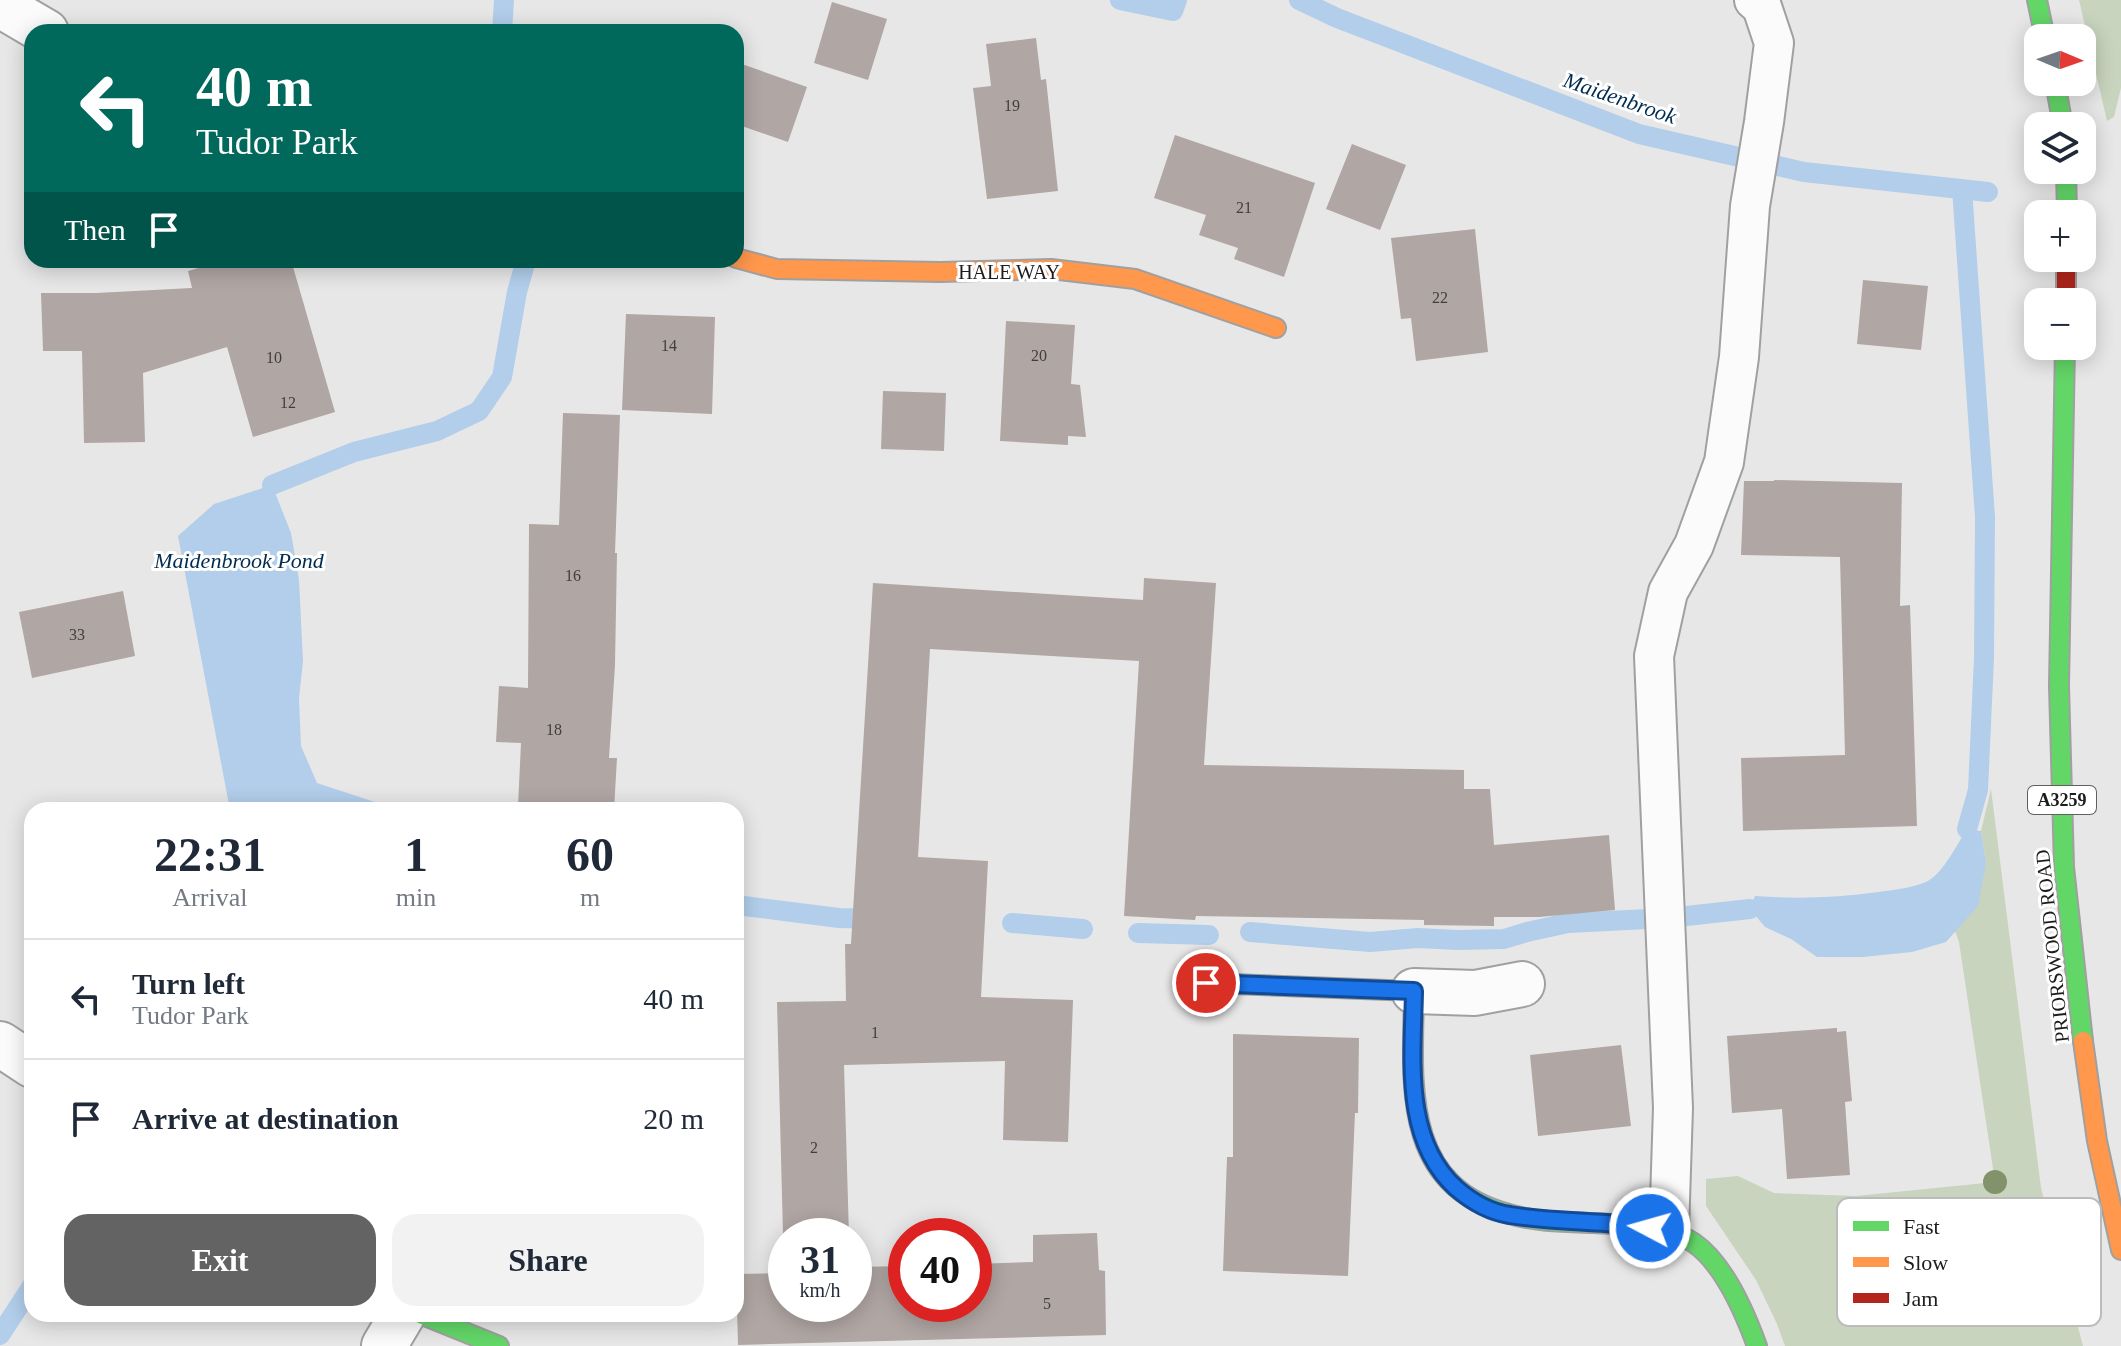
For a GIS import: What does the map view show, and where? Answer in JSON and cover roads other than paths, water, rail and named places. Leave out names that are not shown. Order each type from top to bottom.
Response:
[{"type":"street","points":[[2037,0],[2042,24]]},
{"type":"street","points":[[0,5],[32,24]]},
{"type":"street","name":"HALE WAY","points":[[744,260],[777,269],[940,272],[1051,269],[1135,279],[1276,328]]},
{"type":"street","name":"PRIORSWOOD ROAD","points":[[2065,360],[2059,686],[2064,867],[2078,1007],[2097,1141],[2121,1250]]},
{"type":"street","points":[[1206,983],[1475,993],[1522,984]]},
{"type":"street","points":[[1414,991],[1415,1111],[1424,1141],[1442,1175],[1471,1201],[1506,1215],[1632,1225],[1669,1231],[1696,1245],[1717,1268],[1749,1322],[1757,1346]]},
{"type":"street","points":[[0,1044],[24,1060]]},
{"type":"street","points":[[384,1346],[398,1322]]},
{"type":"street","points":[[440,1322],[499,1346]]},
{"type":"lane","points":[[1669,1231],[1673,1108],[1654,656],[1668,592],[1694,545],[1724,462],[1739,357],[1750,206],[1774,43],[1762,7],[1754,0]]},
{"type":"water","name":"Maidenbrook Pond","points":[[272,485],[291,533],[299,580],[303,661],[299,698],[301,746],[317,783],[375,802],[228,802],[178,536],[214,504]]},
{"type":"water","points":[[1967,829],[1981,831],[1986,863],[1978,906],[1946,942],[1912,952],[1863,957],[1817,957],[1791,939],[1765,927],[1750,909],[1755,896],[1832,897],[1921,884],[1938,872]]},
{"type":"waterway","points":[[502,24],[504,0]]},
{"type":"waterway","name":"Maidenbrook","points":[[1120,0],[1173,11],[1177,0]]},
{"type":"waterway","name":"Maidenbrook","points":[[1299,0],[1337,18],[1639,134],[1804,172],[1988,192]]},
{"type":"waterway","points":[[1962,189],[1985,517],[1984,658],[1978,790],[1967,829]]},
{"type":"waterway","points":[[272,485],[354,452],[437,431],[479,411],[502,377],[524,268]]},
{"type":"waterway","points":[[744,906],[839,918],[880,919]]},
{"type":"waterway","points":[[1250,932],[1370,942],[1418,938],[1504,939],[1568,923],[1668,918],[1750,909]]},
{"type":"waterway","points":[[1012,923],[1083,929]]},
{"type":"waterway","points":[[1138,933],[1209,935]]},
{"type":"waterway","points":[[0,1335],[24,1298]]}]
